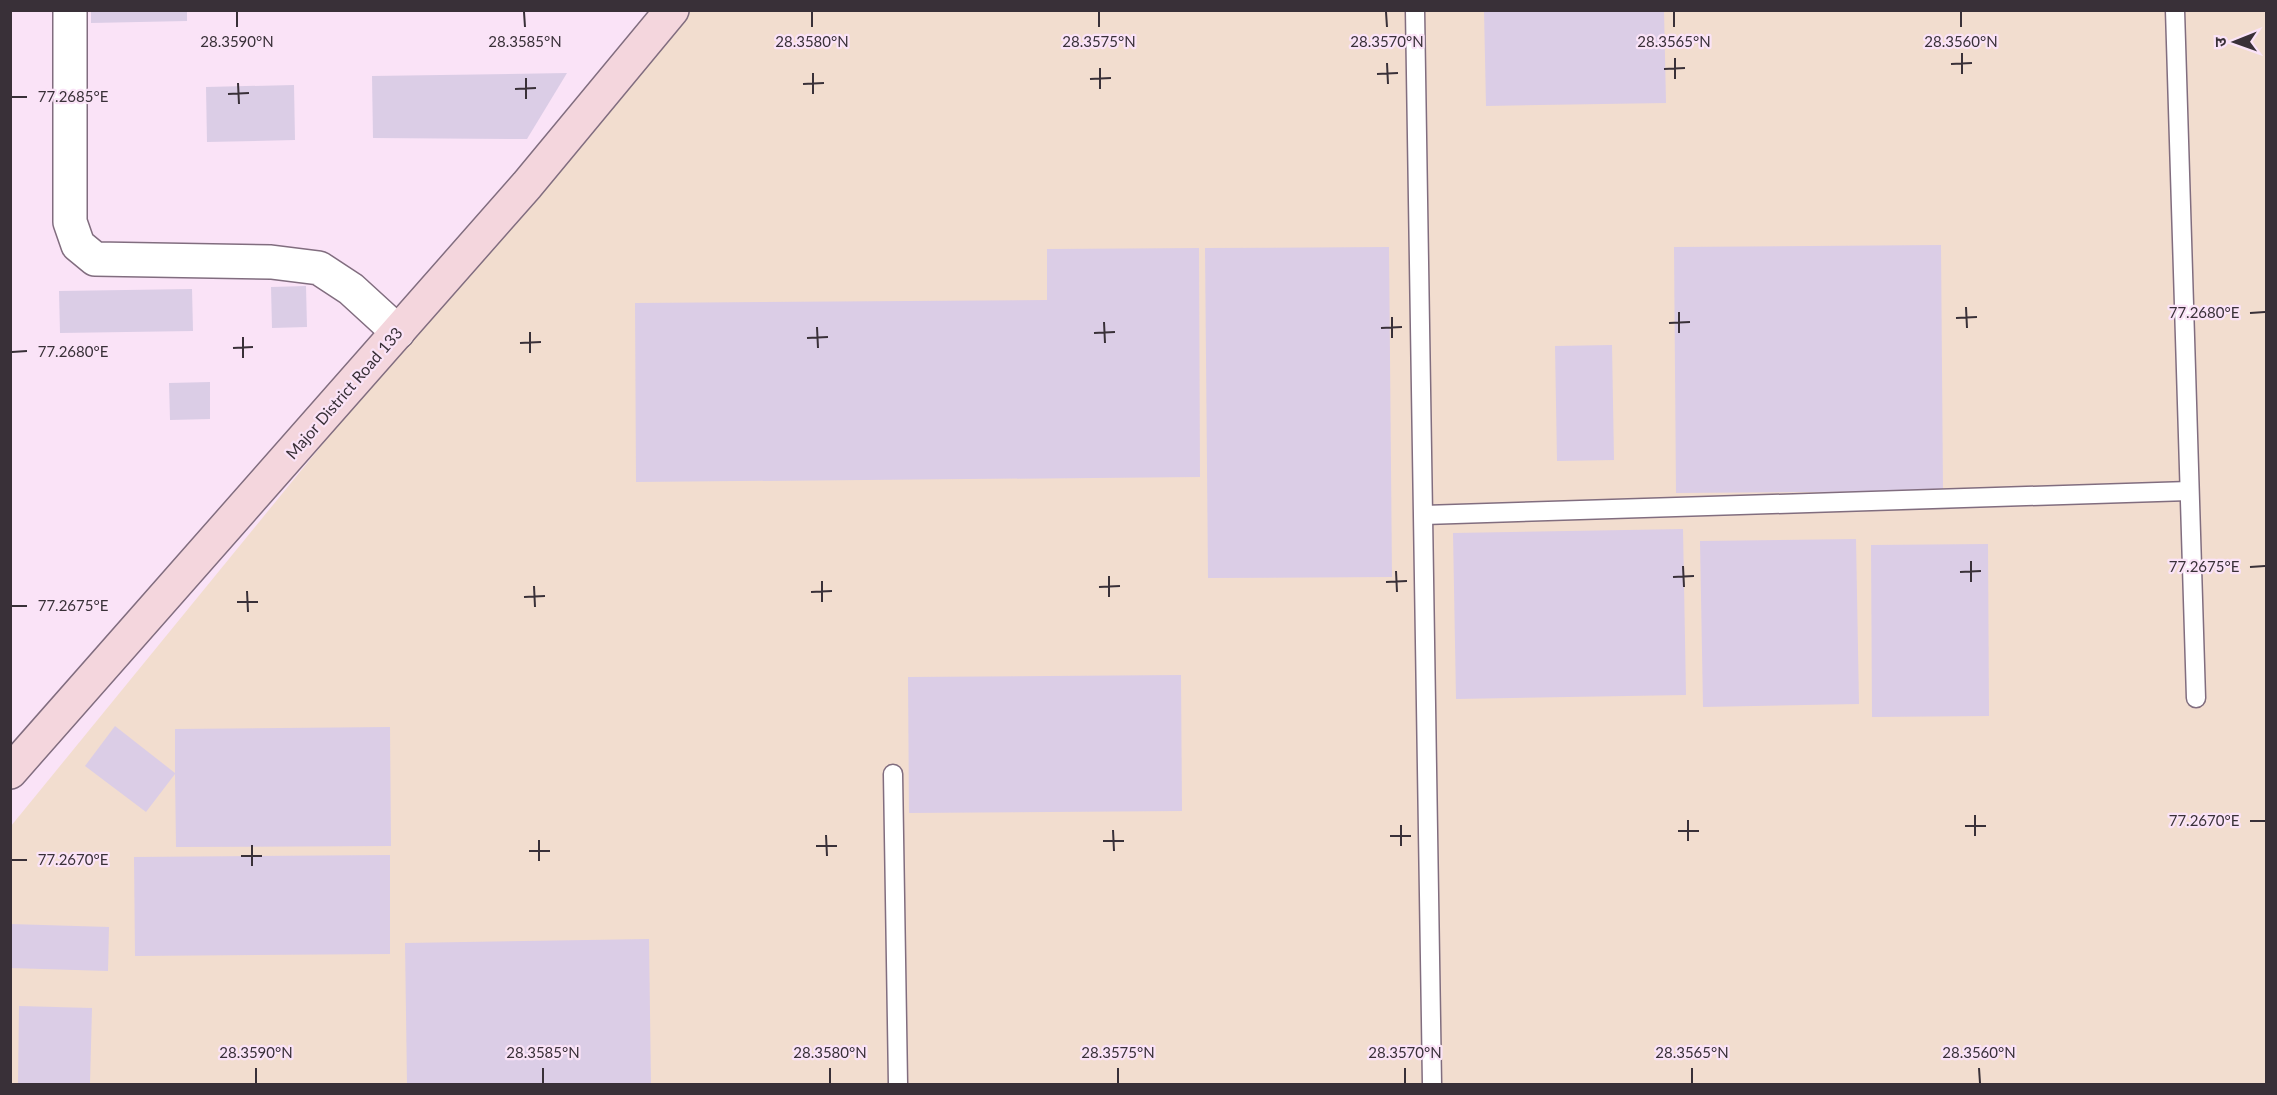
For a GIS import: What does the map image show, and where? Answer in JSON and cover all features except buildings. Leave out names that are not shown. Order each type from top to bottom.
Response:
[{"type":"main road","name":"Major District Road 133","points":[[10,772],[527,185],[672,10]]},
{"type":"street","points":[[70,10],[70,222],[78,245],[95,259],[271,262],[319,268],[351,289],[398,332]]},
{"type":"lane","points":[[1415,10],[1432,1084]]},
{"type":"lane","points":[[2175,10],[2196,698]]},
{"type":"lane","points":[[1424,515],[2190,491]]},
{"type":"lane","points":[[893,774],[898,1084]]},
{"type":"shaded area","points":[[676,11],[2266,11],[2266,1084],[11,1084],[11,826]]}]
